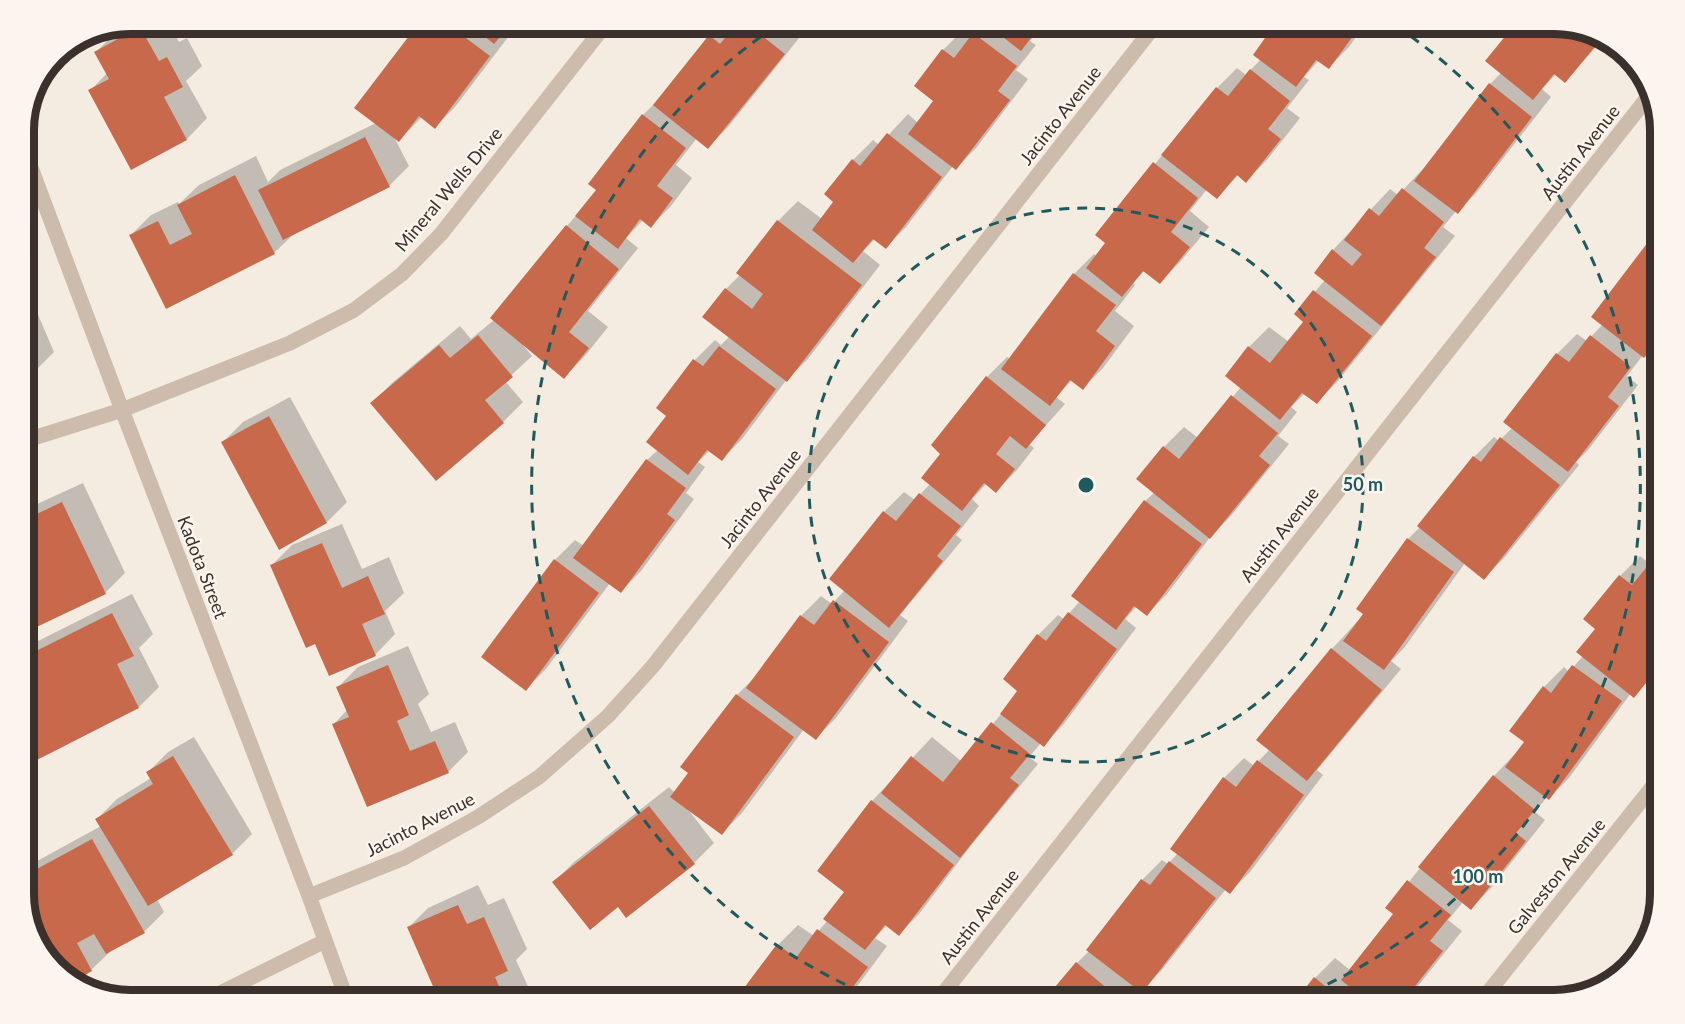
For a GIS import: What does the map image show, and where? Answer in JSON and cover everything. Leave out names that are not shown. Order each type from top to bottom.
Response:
[{"type":"street","name":"Mineral Wells Drive","points":[[35,438],[122,410],[290,343],[354,310],[402,274],[441,234],[598,34]]},
{"type":"street","name":"Jacinto Avenue","points":[[309,896],[405,858],[478,817],[539,777],[608,716],[654,666],[1148,34]]},
{"type":"street","name":"Austin Avenue","points":[[946,990],[1646,101]]},
{"type":"street","name":"Kadota Street","points":[[35,178],[343,990]]},
{"type":"street","name":"Galveston Avenue","points":[[1490,990],[1650,790]]},
{"type":"street","points":[[226,990],[325,941]]},
{"type":"building","points":[[126,34],[144,34],[159,61],[167,57],[183,87],[164,97],[187,140],[131,170],[88,90],[109,79],[94,52]]},
{"type":"building","points":[[406,34],[460,34],[490,56],[435,129],[419,116],[399,142],[354,108],[409,36]]},
{"type":"building","points":[[482,34],[502,34],[494,44]]},
{"type":"building","points":[[728,34],[760,34],[785,54],[708,149],[653,105],[709,35],[720,44]]},
{"type":"building","points":[[974,34],[1017,66],[998,91],[1010,100],[956,170],[908,134],[933,101],[914,86],[942,49],[954,58]]},
{"type":"building","points":[[999,34],[1034,34],[1021,51]]},
{"type":"building","points":[[1268,34],[1350,34],[1353,36],[1329,69],[1316,60],[1296,87],[1253,55]]},
{"type":"building","points":[[1507,34],[1567,35],[1597,44],[1565,83],[1554,74],[1533,100],[1485,61]]},
{"type":"building","points":[[1250,69],[1290,101],[1268,129],[1281,139],[1246,183],[1237,175],[1217,199],[1161,155],[1216,87],[1228,96]]},
{"type":"building","points":[[1489,83],[1532,117],[1458,214],[1414,181]]},
{"type":"building","points":[[642,114],[686,148],[657,186],[673,198],[651,228],[640,219],[618,249],[575,216],[596,190],[588,184]]},
{"type":"building","points":[[887,133],[942,177],[886,249],[873,239],[853,263],[812,230],[833,202],[824,194],[852,159],[860,166]]},
{"type":"building","points":[[365,137],[390,187],[283,240],[258,190]]},
{"type":"building","points":[[1153,162],[1198,198],[1171,232],[1190,247],[1160,284],[1143,271],[1122,297],[1086,268],[1105,243],[1095,235]]},
{"type":"building","points":[[235,175],[275,254],[166,309],[129,235],[158,221],[170,245],[192,234],[177,205]]},
{"type":"building","points":[[1402,188],[1444,222],[1424,248],[1436,257],[1381,326],[1314,273],[1332,249],[1352,266],[1362,254],[1344,240],[1369,208],[1379,216]]},
{"type":"building","points":[[777,220],[862,285],[787,382],[702,317],[725,288],[752,309],[763,294],[736,273]]},
{"type":"building","points":[[566,225],[619,269],[569,332],[589,348],[564,379],[490,318]]},
{"type":"building","points":[[1650,239],[1650,350],[1644,358],[1591,317]]},
{"type":"building","points":[[1073,273],[1116,305],[1096,331],[1115,346],[1083,390],[1070,380],[1050,406],[1001,369]]},
{"type":"building","points":[[1313,290],[1372,336],[1317,404],[1302,393],[1280,420],[1225,376],[1248,346],[1270,363],[1303,322],[1294,314]]},
{"type":"building","points":[[478,335],[513,377],[485,400],[504,423],[436,481],[370,403],[439,345],[450,358]]},
{"type":"building","points":[[1590,335],[1631,367],[1608,397],[1619,406],[1568,472],[1503,422],[1556,353],[1569,362]]},
{"type":"building","points":[[719,346],[776,389],[722,461],[707,450],[688,475],[646,442],[666,416],[656,408],[693,359],[703,366]]},
{"type":"building","points":[[986,376],[1046,425],[1026,449],[1010,436],[996,454],[1015,469],[996,493],[984,483],[962,511],[921,478],[940,454],[931,445]]},
{"type":"building","points":[[1231,395],[1278,433],[1259,456],[1270,465],[1210,539],[1136,479],[1163,446],[1179,459]]},
{"type":"building","points":[[269,416],[327,523],[279,550],[221,442]]},
{"type":"building","points":[[1500,437],[1560,485],[1484,580],[1417,526],[1473,456],[1481,462]]},
{"type":"building","points":[[646,459],[686,488],[667,514],[675,520],[621,593],[573,558]]},
{"type":"building","points":[[919,493],[961,526],[937,556],[943,561],[889,628],[829,579],[883,511],[896,521]]},
{"type":"building","points":[[1144,500],[1202,544],[1147,616],[1134,606],[1116,630],[1071,596]]},
{"type":"building","points":[[62,502],[106,594],[35,628],[35,515]]},
{"type":"building","points":[[1407,538],[1454,572],[1384,670],[1343,641],[1363,614],[1356,609]]},
{"type":"building","points":[[322,543],[342,588],[368,576],[385,614],[362,624],[376,656],[329,676],[315,644],[306,648],[270,565]]},
{"type":"building","points":[[554,559],[599,593],[526,691],[481,657]]},
{"type":"building","points":[[1650,563],[1650,678],[1634,698],[1576,652],[1595,629],[1583,619],[1619,575],[1632,585]]},
{"type":"building","points":[[833,600],[889,642],[816,740],[746,688],[800,615],[814,625]]},
{"type":"building","points":[[1068,612],[1117,649],[1044,747],[1000,714],[1017,691],[1003,679],[1037,634],[1046,641]]},
{"type":"building","points":[[112,613],[134,656],[117,664],[139,708],[35,761],[35,652]]},
{"type":"building","points":[[1331,648],[1382,690],[1307,781],[1256,740]]},
{"type":"building","points":[[388,665],[409,715],[397,721],[410,751],[435,741],[449,773],[367,807],[332,724],[349,717],[336,687]]},
{"type":"building","points":[[1572,665],[1622,701],[1549,800],[1505,767],[1524,742],[1509,731],[1543,686],[1551,693]]},
{"type":"building","points":[[736,694],[794,737],[722,835],[670,797],[688,773],[680,767]]},
{"type":"building","points":[[991,722],[1030,754],[1010,778],[1019,785],[960,858],[881,793],[911,756],[943,782]]},
{"type":"building","points":[[173,756],[233,855],[148,906],[95,819],[153,784],[146,772]]},
{"type":"building","points":[[1257,760],[1304,795],[1230,894],[1170,849],[1223,777],[1236,787]]},
{"type":"building","points":[[1493,775],[1535,810],[1516,833],[1526,841],[1471,910],[1418,867]]},
{"type":"building","points":[[871,800],[954,865],[899,936],[885,925],[865,950],[823,919],[844,892],[817,871]]},
{"type":"building","points":[[649,806],[695,864],[626,918],[618,907],[590,930],[552,882]]},
{"type":"building","points":[[92,839],[145,933],[106,954],[94,934],[77,943],[92,971],[82,977],[62,962],[47,942],[36,913],[35,870]]},
{"type":"building","points":[[1169,861],[1216,898],[1144,990],[1138,990],[1086,950],[1141,879],[1150,885]]},
{"type":"building","points":[[1407,880],[1451,915],[1430,941],[1443,951],[1412,990],[1354,990],[1341,980],[1393,914],[1385,908]]},
{"type":"building","points":[[458,905],[467,924],[484,917],[508,971],[495,977],[501,990],[435,990],[407,927]]},
{"type":"building","points":[[817,929],[868,967],[851,990],[746,990],[744,988],[777,944],[796,958]]},
{"type":"building","points":[[1076,962],[1109,990],[1052,990]]},
{"type":"building","points":[[1314,977],[1330,990],[1304,990]]}]
